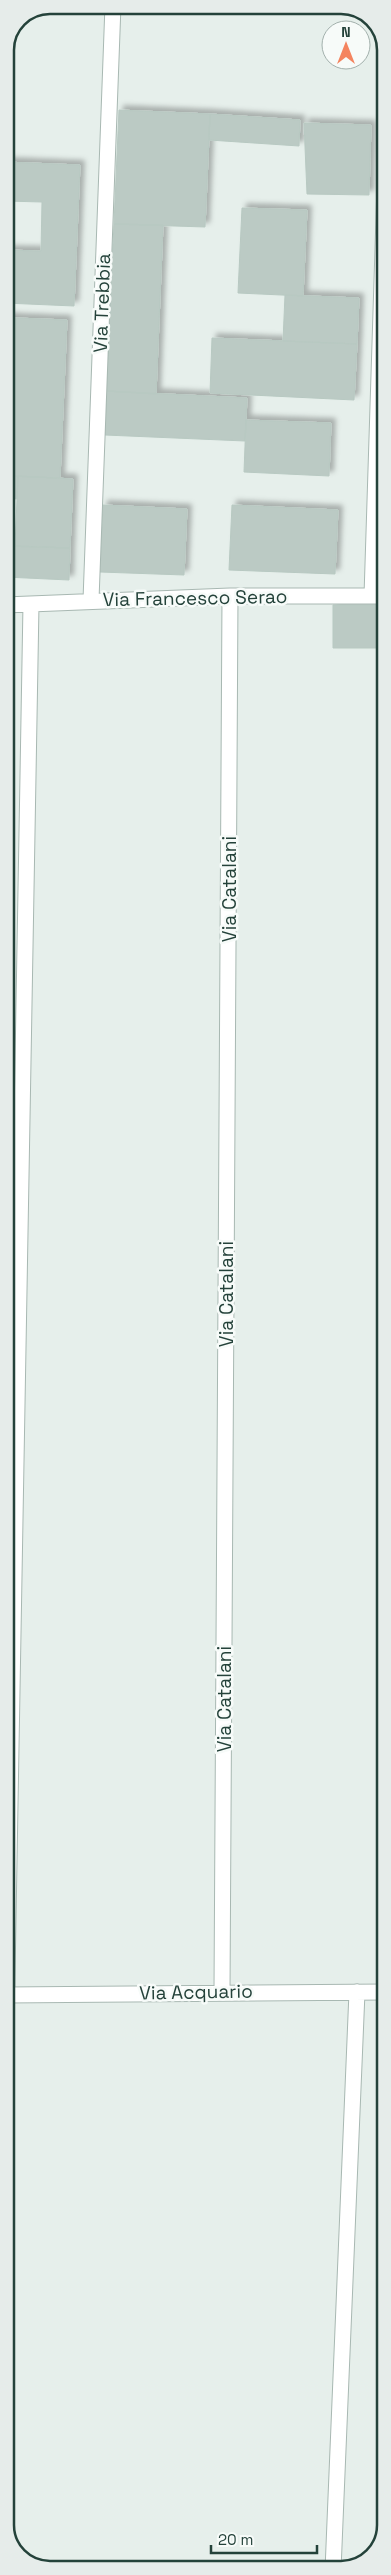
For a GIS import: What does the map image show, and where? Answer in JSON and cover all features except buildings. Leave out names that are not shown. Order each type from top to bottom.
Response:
[{"type":"street","name":"Via Trebbia","points":[[91,600],[113,14]]},
{"type":"street","name":"Via Francesco Serao","points":[[14,605],[91,600],[230,596],[377,596]]},
{"type":"street","name":"Via Catalani","points":[[222,1992],[230,596]]},
{"type":"street","points":[[14,1550],[31,604]]},
{"type":"street","points":[[332,2561],[357,1992]]},
{"type":"street","name":"Via Acquario","points":[[14,1995],[377,1992]]}]
